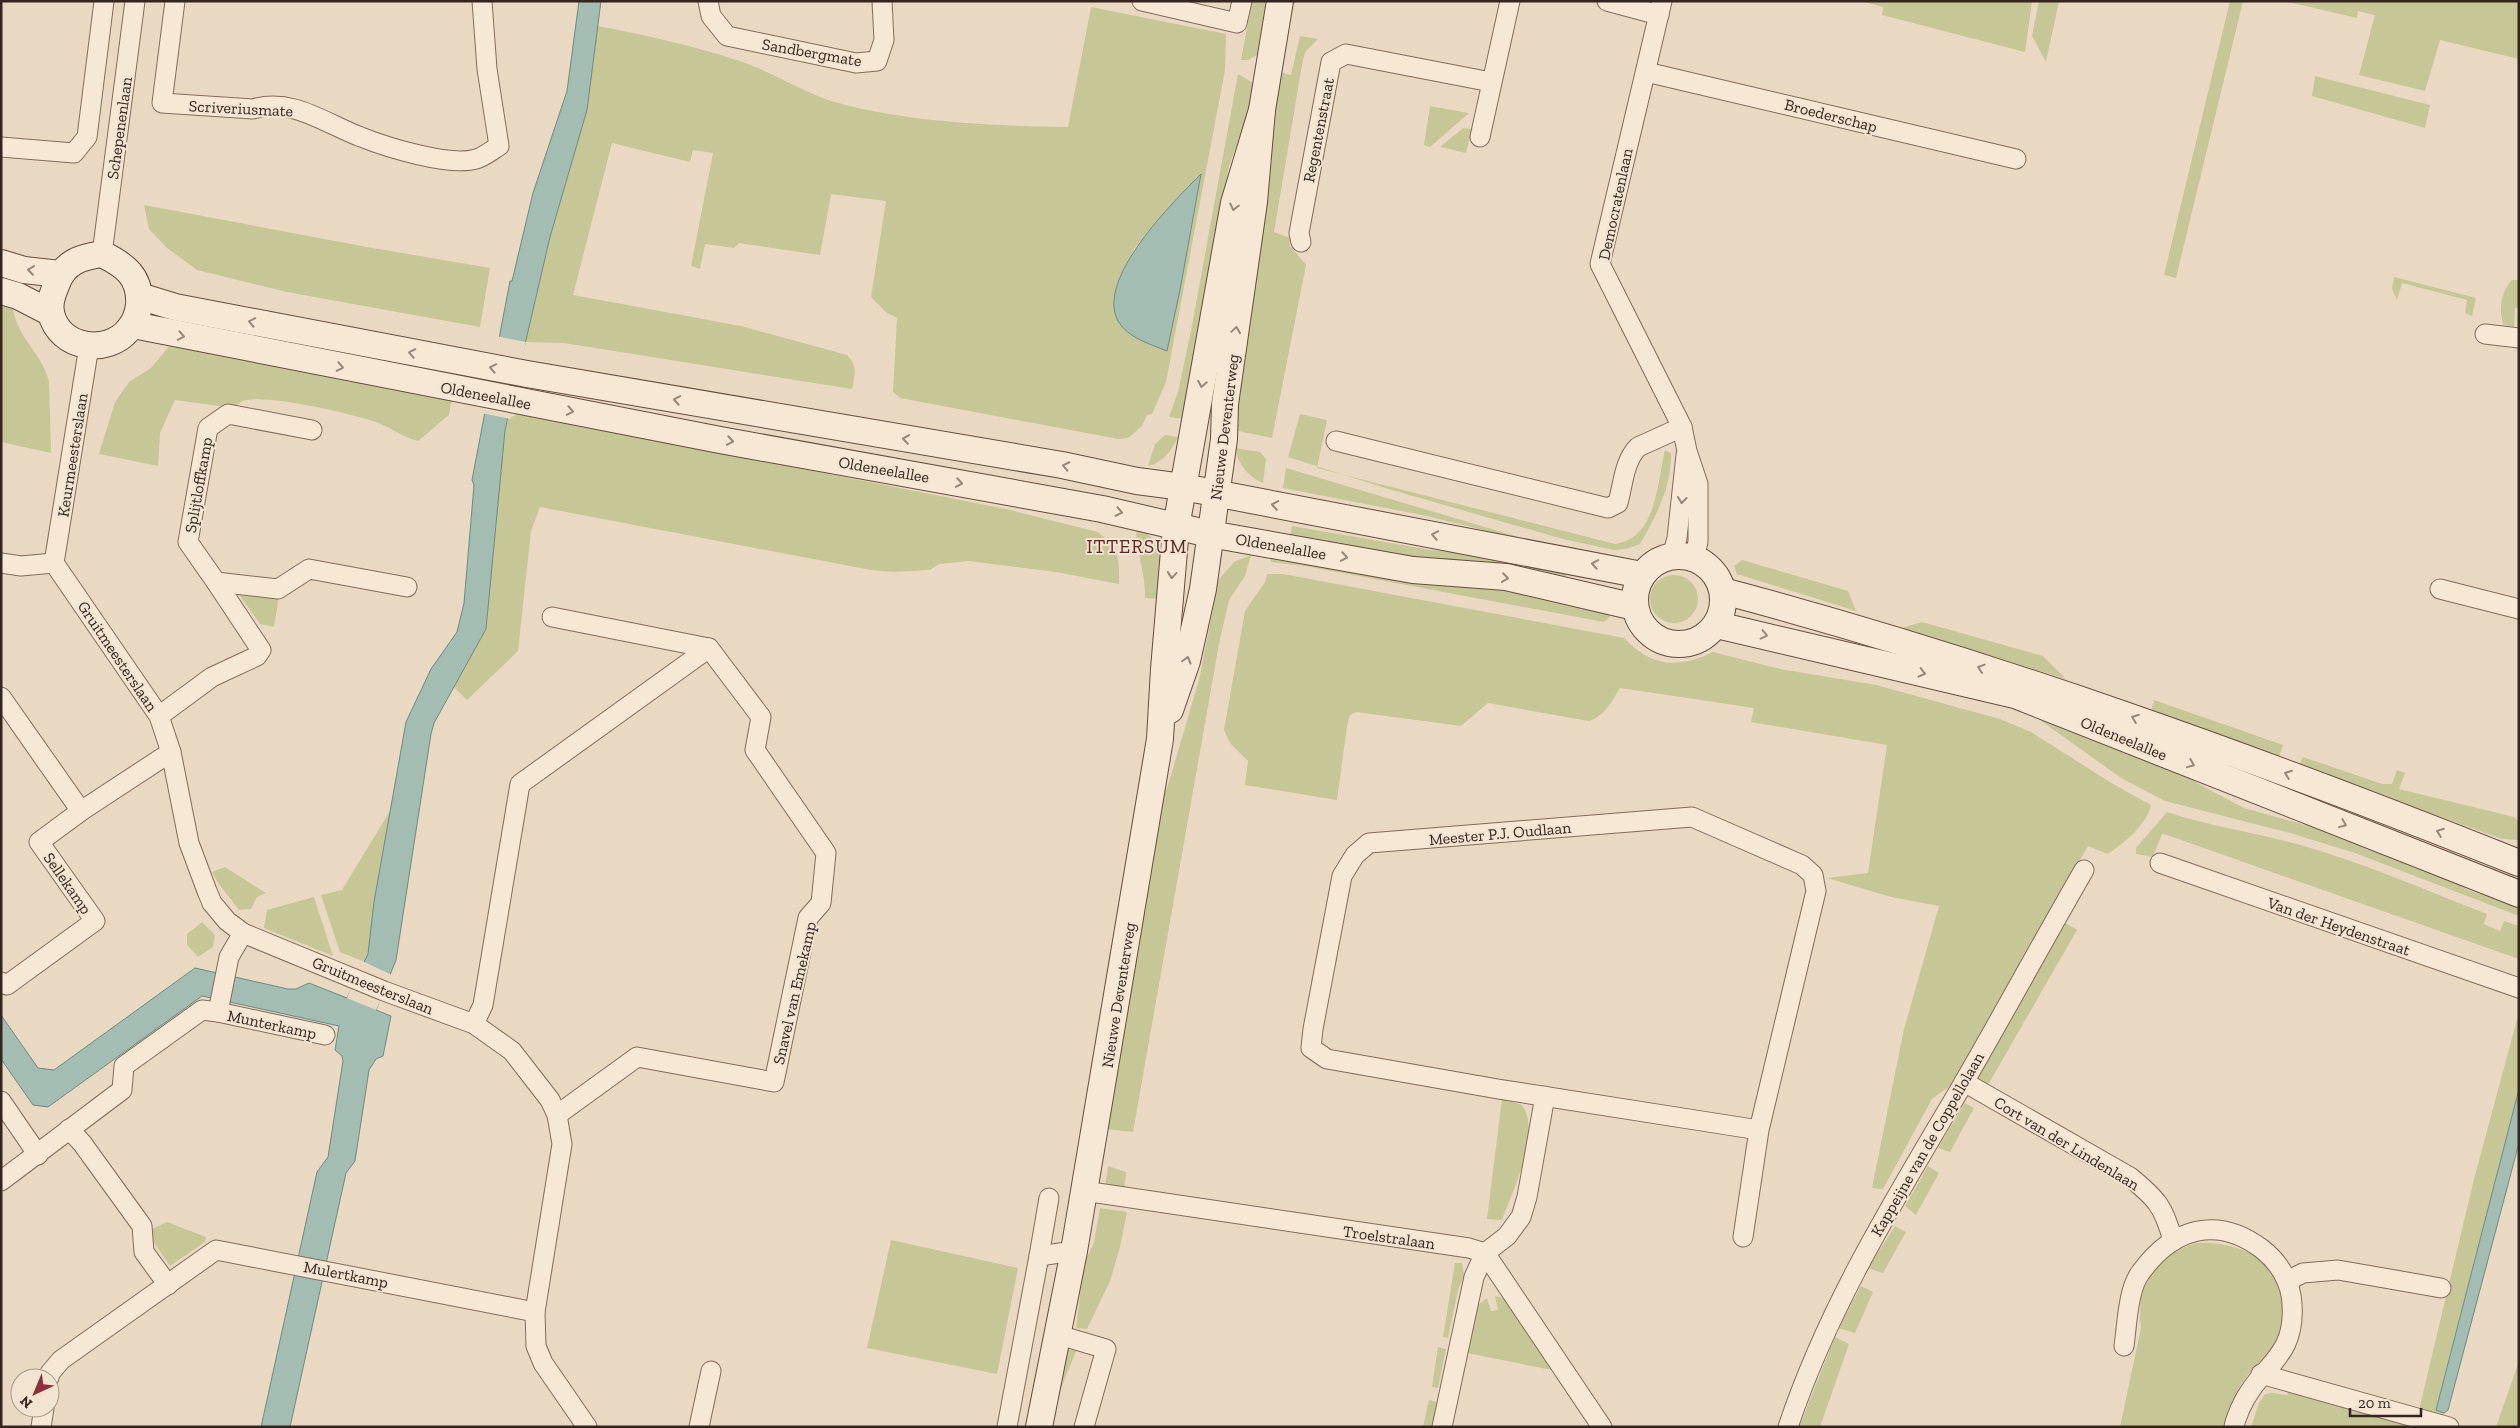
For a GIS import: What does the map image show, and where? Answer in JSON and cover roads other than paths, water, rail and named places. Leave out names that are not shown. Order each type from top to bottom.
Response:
[{"type":"street","name":"Schepenenlaan","points":[[1,147],[74,153],[87,137],[104,1]]},
{"type":"street","name":"Schepenenlaan","points":[[102,254],[134,1]]},
{"type":"street","name":"Scriveriusmate","points":[[175,1],[162,103],[253,109],[265,106],[308,112],[361,138],[439,160],[476,159],[499,146],[487,68],[482,1]]},
{"type":"street","name":"Sandbergmate","points":[[708,1],[711,16],[727,36],[856,63],[876,61],[884,40],[882,1]]},
{"type":"street","points":[[1142,1],[1237,23],[1242,1]]},
{"type":"street","name":"Nieuwe Deventerweg","points":[[1160,739],[1187,661],[1203,588],[1224,439],[1225,404],[1254,202],[1262,110],[1280,1]]},
{"type":"street","points":[[1480,137],[1510,1]]},
{"type":"street","points":[[1606,1],[1660,8]]},
{"type":"street","name":"Democratenlaan","points":[[1660,8],[1600,264],[1682,427],[1686,451],[1698,484],[1698,542],[1683,556]]},
{"type":"street","name":"Regentenstraat","points":[[1301,242],[1298,233],[1331,62],[1346,54],[1491,82]]},
{"type":"street","name":"Broederschap","points":[[1646,72],[2016,160]]},
{"type":"street","name":"Nieuwe Deventerweg","points":[[1039,1427],[1074,1251],[1160,739],[1176,527],[1234,203],[1262,110]]},
{"type":"street","points":[[102,254],[119,262],[131,273],[138,283],[138,311],[133,325],[123,337],[109,345],[89,346],[76,342],[66,336],[52,313],[51,298],[60,274],[76,260],[102,254]]},
{"type":"street","points":[[1,263],[24,270],[60,274]]},
{"type":"street","points":[[1,291],[18,296],[52,313]]},
{"type":"street","name":"Oldeneelallee","points":[[139,296],[175,307],[459,362],[1062,464],[1137,481],[1216,493],[1642,575]]},
{"type":"street","name":"Oldeneelallee","points":[[133,325],[522,402],[1102,509],[1210,534],[1413,570],[1506,577],[1635,607]]},
{"type":"street","points":[[2485,334],[2519,338]]},
{"type":"street","name":"Keurmeesterslaan","points":[[54,563],[89,346]]},
{"type":"street","name":"Splijtloffkamp","points":[[159,716],[212,677],[257,656],[261,650],[188,542],[208,428],[228,414],[312,430]]},
{"type":"street","points":[[1336,441],[1608,508],[1618,503],[1629,459],[1633,452],[1638,447],[1682,427]]},
{"type":"street","points":[[1683,556],[1712,569],[1723,591],[1723,608],[1717,625],[1706,636],[1693,642],[1670,643],[1650,633],[1640,621],[1635,607],[1636,590],[1642,575],[1655,562],[1683,556]]},
{"type":"street","points":[[1,563],[21,566],[54,563]]},
{"type":"street","name":"Gruitmeesterslaan","points":[[54,563],[159,716],[171,752],[189,843],[210,897],[228,921],[243,933],[384,991],[474,1024],[512,1051],[550,1100],[557,1114],[562,1144],[535,1312],[536,1346],[543,1364],[587,1427]]},
{"type":"street","points":[[216,582],[278,589],[309,569],[407,586]]},
{"type":"street","points":[[2440,589],[2519,608]]},
{"type":"street","name":"Oldeneelallee","points":[[1723,591],[1869,631],[2106,708],[2287,773],[2519,863]]},
{"type":"street","points":[[552,617],[709,648]]},
{"type":"street","name":"Oldeneelallee","points":[[1717,625],[2015,695],[2519,894]]},
{"type":"street","points":[[474,1024],[483,1005],[520,784],[709,648]]},
{"type":"street","name":"Snavel van Emekamp","points":[[557,1114],[637,1057],[774,1082],[808,918],[821,903],[826,853],[755,750],[761,717],[709,648]]},
{"type":"street","points":[[1,697],[80,810]]},
{"type":"street","name":"Sellekamp","points":[[1,982],[7,985],[94,921],[39,842],[80,810],[171,752]]},
{"type":"street","name":"Meester P.J. Oudlaan","points":[[1743,1237],[1758,1130],[1816,892],[1813,875],[1802,865],[1692,818],[1369,843],[1355,855],[1342,876],[1312,1048],[1327,1059],[1758,1130]]},
{"type":"street","name":"Van der Heydenstraat","points":[[2160,863],[2519,988]]},
{"type":"street","name":"Kappeijne van de Coppellolaan","points":[[1788,1427],[1799,1394],[1831,1319],[1870,1240],[1964,1082],[2084,870]]},
{"type":"street","name":"Munterkamp","points":[[219,1006],[228,961],[243,933]]},
{"type":"street","name":"Munterkamp","points":[[1,1180],[38,1155],[69,1129],[122,1090],[124,1066],[202,1010],[219,1006],[325,1035]]},
{"type":"street","name":"Cort van der Lindenlaan","points":[[1964,1082],[2130,1177],[2150,1193],[2165,1213],[2173,1241]]},
{"type":"street","points":[[1442,1427],[1474,1277],[1485,1253],[1507,1236],[1521,1217],[1527,1197],[1545,1096]]},
{"type":"street","points":[[1,1100],[38,1155]]},
{"type":"street","points":[[69,1129],[82,1143],[142,1226],[144,1252],[168,1285]]},
{"type":"street","name":"Troelstralaan","points":[[1084,1191],[1469,1248],[1485,1253]]},
{"type":"street","points":[[1007,1427],[1049,1198]]},
{"type":"street","points":[[2124,1346],[2134,1286],[2140,1272],[2173,1241],[2189,1233],[2222,1229],[2250,1240],[2269,1254],[2287,1280],[2292,1302],[2290,1337],[2274,1363],[2261,1374],[2245,1397],[2234,1427]]},
{"type":"street","name":"Mulertkamp","points":[[55,1368],[62,1360],[216,1250],[535,1312]]},
{"type":"street","points":[[1039,1256],[1074,1251]]},
{"type":"street","points":[[1485,1253],[1602,1427]]},
{"type":"street","points":[[2287,1280],[2302,1272],[2338,1270],[2441,1288]]},
{"type":"street","points":[[1058,1335],[1106,1349],[1084,1427]]},
{"type":"street","points":[[699,1427],[711,1371]]},
{"type":"street","points":[[2261,1374],[2449,1427]]},
{"type":"street","points":[[1014,1393],[1045,1399]]},
{"type":"district","name":"ITTERSUM","points":[[1137,546]]}]
